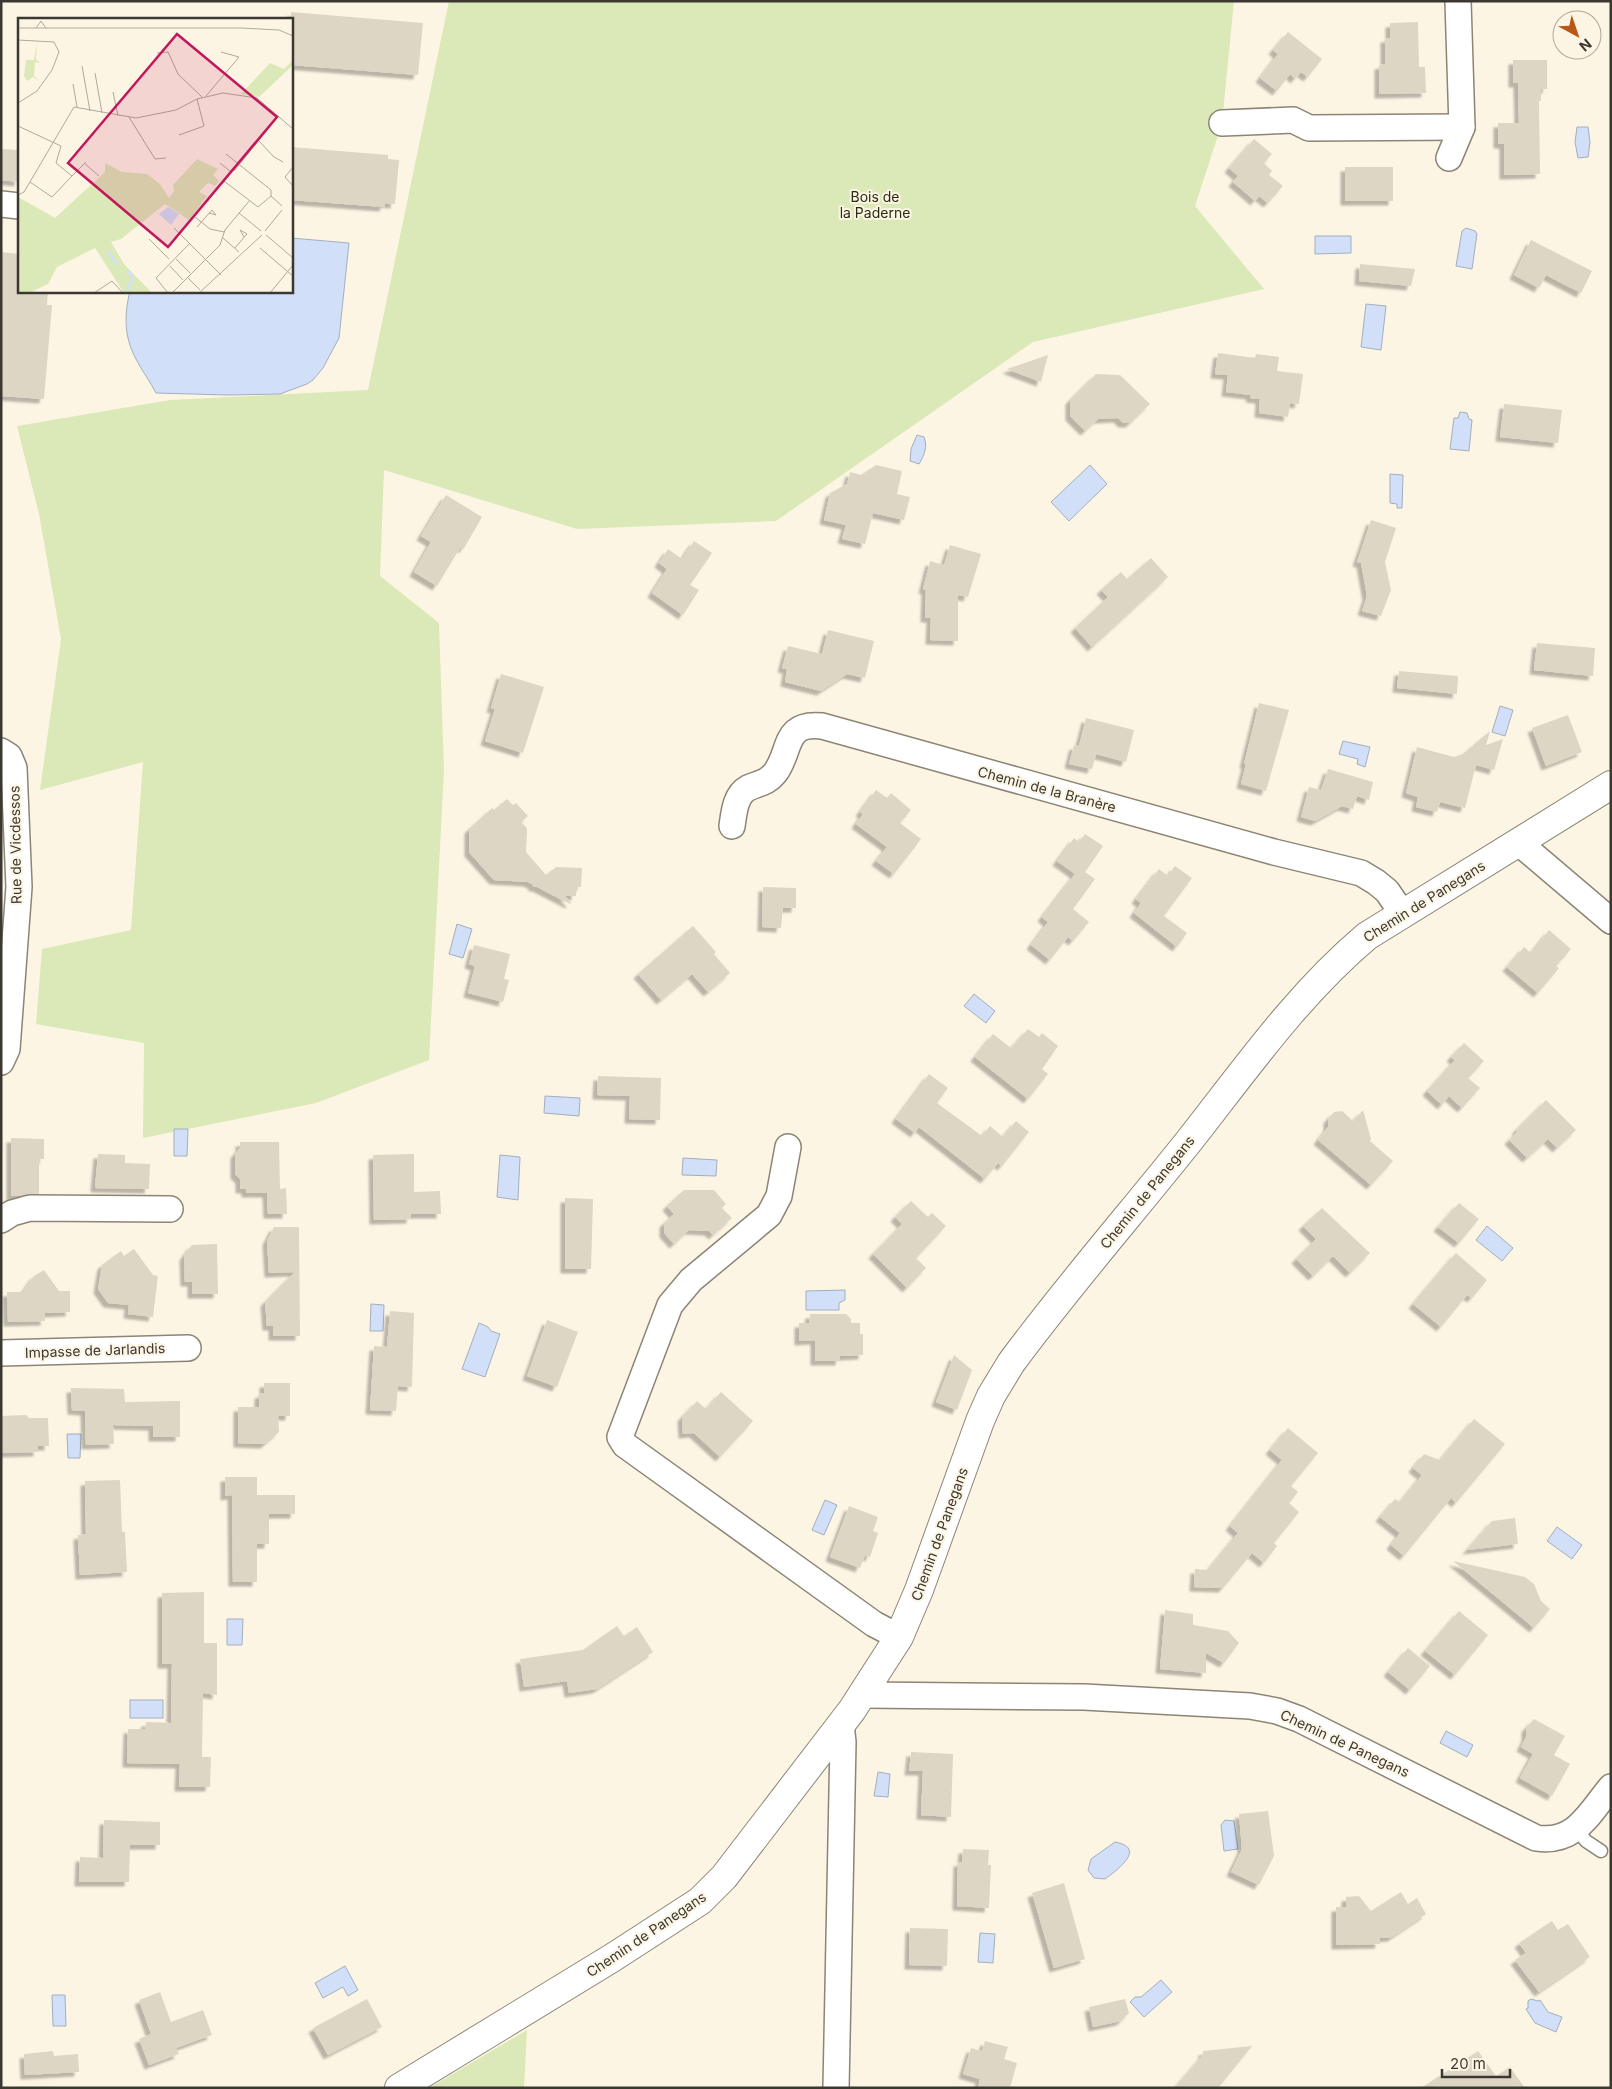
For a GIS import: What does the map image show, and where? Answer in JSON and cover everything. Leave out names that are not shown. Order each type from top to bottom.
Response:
[{"type":"street","points":[[1449,158],[1462,127],[1458,1]]},
{"type":"street","points":[[1222,123],[1292,120],[1309,128],[1462,127]]},
{"type":"street","points":[[1,204],[18,206]]},
{"type":"street","name":"Chemin de la Branère","points":[[732,826],[739,796],[747,789],[767,781],[776,772],[793,734],[800,727],[822,726],[1274,852],[1361,873],[1387,891],[1402,913]]},
{"type":"street","name":"Rue de Vicdessos","points":[[1,751],[9,756],[14,768],[18,887],[7,1048],[1,1062]]},
{"type":"street","name":"Chemin de Panegans","points":[[399,2088],[579,1978],[700,1901],[738,1860],[841,1724],[862,1696],[899,1637],[919,1590],[980,1421],[991,1396],[1011,1363],[1294,1008],[1333,966],[1367,936],[1611,785]]},
{"type":"street","points":[[1518,842],[1611,921]]},
{"type":"street","points":[[788,1147],[779,1196],[769,1215],[691,1280],[673,1300],[620,1437],[625,1445],[874,1624],[899,1637]]},
{"type":"street","points":[[1,1220],[12,1213],[30,1208],[170,1209]]},
{"type":"street","name":"Impasse de Jarlandis","points":[[1,1353],[188,1348]]},
{"type":"street","name":"Chemin de Panegans","points":[[862,1696],[1084,1697],[1250,1706],[1277,1711],[1299,1718],[1536,1838],[1558,1838],[1576,1829],[1586,1821],[1611,1787]]},
{"type":"street","points":[[836,2088],[843,1742],[841,1724]]},
{"type":"lane","points":[[1576,1829],[1586,1841],[1601,1851]]},
{"type":"green space","name":"Bois de la Paderne","points":[[449,1],[1234,1],[1222,123],[1195,206],[1264,289],[1033,342],[776,521],[577,529],[384,470],[380,576],[439,623],[444,770],[429,1060],[316,1103],[143,1138],[144,1043],[36,1024],[42,949],[131,930],[143,762],[40,790],[61,639],[39,514],[17,426],[170,400],[368,390]]},
{"type":"green space","points":[[527,2030],[524,2088],[429,2088]]},
{"type":"water","points":[[1577,127],[1588,127],[1590,142],[1588,157],[1578,158],[1575,142]]},
{"type":"water","points":[[1466,228],[1475,231],[1477,234],[1472,269],[1456,266],[1462,231]]},
{"type":"water","points":[[1315,236],[1351,236],[1351,253],[1315,254]]},
{"type":"water","points":[[292,238],[349,243],[339,338],[323,368],[313,380],[280,394],[156,393],[132,351],[126,326],[130,292],[292,292]]},
{"type":"water","points":[[1366,304],[1386,306],[1381,350],[1361,347]]},
{"type":"water","points":[[1460,412],[1467,413],[1469,419],[1472,420],[1469,451],[1450,449],[1454,418],[1458,418]]},
{"type":"water","points":[[917,435],[924,437],[926,444],[919,464],[910,461],[911,449]]},
{"type":"water","points":[[1090,465],[1107,484],[1069,521],[1051,502]]},
{"type":"water","points":[[1390,474],[1403,475],[1402,508],[1397,508],[1397,504],[1390,503]]},
{"type":"water","points":[[1500,706],[1513,710],[1505,736],[1492,732]]},
{"type":"water","points":[[1343,741],[1370,747],[1365,767],[1357,764],[1358,759],[1339,754]]},
{"type":"water","points":[[457,924],[472,929],[463,958],[449,954]]},
{"type":"water","points":[[974,994],[995,1011],[986,1023],[964,1006]]},
{"type":"water","points":[[545,1096],[580,1098],[579,1116],[544,1113]]},
{"type":"water","points":[[174,1129],[188,1129],[187,1156],[174,1156]]},
{"type":"water","points":[[500,1155],[520,1157],[518,1200],[497,1197]]},
{"type":"water","points":[[683,1158],[717,1160],[716,1176],[682,1175]]},
{"type":"water","points":[[1487,1226],[1513,1248],[1502,1261],[1476,1240]]},
{"type":"water","points":[[845,1290],[845,1300],[839,1303],[839,1310],[806,1310],[806,1291]]},
{"type":"water","points":[[371,1304],[384,1305],[383,1331],[370,1331]]},
{"type":"water","points":[[479,1323],[488,1327],[491,1331],[500,1334],[485,1377],[462,1369]]},
{"type":"water","points":[[67,1434],[81,1434],[80,1458],[68,1458]]},
{"type":"water","points":[[825,1500],[837,1505],[824,1535],[812,1530]]},
{"type":"water","points":[[1557,1527],[1582,1545],[1572,1559],[1547,1541]]},
{"type":"water","points":[[227,1619],[243,1619],[242,1645],[227,1645]]},
{"type":"water","points":[[130,1700],[163,1700],[163,1718],[130,1718]]},
{"type":"water","points":[[1446,1731],[1473,1745],[1467,1757],[1440,1743]]},
{"type":"water","points":[[878,1772],[890,1774],[888,1797],[874,1796]]},
{"type":"water","points":[[1225,1820],[1234,1821],[1238,1849],[1224,1851],[1221,1825]]},
{"type":"water","points":[[1115,1842],[1129,1849],[1126,1860],[1105,1879],[1094,1878],[1088,1870],[1091,1859]]},
{"type":"water","points":[[980,1933],[995,1934],[993,1963],[978,1962]]},
{"type":"water","points":[[345,1966],[358,1990],[348,1996],[343,1987],[323,1998],[315,1983]]},
{"type":"water","points":[[1161,1980],[1172,1992],[1144,2017],[1130,2002],[1135,1997],[1141,1997]]},
{"type":"water","points":[[52,1995],[65,1995],[66,2026],[53,2026]]},
{"type":"water","points":[[1531,1999],[1540,2000],[1548,2012],[1562,2017],[1556,2032],[1535,2023],[1526,2009],[1528,2008],[1528,2001]]},
{"type":"building","points":[[291,12],[423,23],[418,75],[292,65]]},
{"type":"building","points":[[1418,22],[1419,67],[1425,67],[1426,93],[1379,94],[1379,65],[1385,64],[1385,38],[1390,38],[1390,23]]},
{"type":"building","points":[[1288,32],[1322,59],[1308,77],[1301,72],[1295,79],[1290,74],[1277,91],[1260,78],[1278,54],[1273,50]]},
{"type":"building","points":[[1513,60],[1547,60],[1547,89],[1541,89],[1541,101],[1539,101],[1540,174],[1504,175],[1504,144],[1498,144],[1498,123],[1519,123],[1518,83],[1513,83]]},
{"type":"building","points":[[1254,139],[1272,154],[1264,163],[1272,171],[1269,175],[1283,186],[1268,203],[1259,196],[1255,201],[1233,182],[1238,176],[1229,168]]},
{"type":"building","points":[[292,147],[388,155],[388,159],[399,160],[395,204],[385,203],[384,207],[292,200]]},
{"type":"building","points":[[1,149],[18,150],[18,182],[1,180]]},
{"type":"building","points":[[1345,167],[1393,167],[1393,201],[1345,201]]},
{"type":"building","points":[[1531,240],[1592,271],[1581,293],[1546,275],[1539,288],[1514,275]]},
{"type":"building","points":[[1,252],[18,254],[18,292],[48,292],[47,305],[52,305],[44,399],[1,396]]},
{"type":"building","points":[[1360,264],[1415,269],[1411,286],[1359,281]]},
{"type":"building","points":[[1218,353],[1255,358],[1256,354],[1279,357],[1277,371],[1303,374],[1299,404],[1290,403],[1288,417],[1259,413],[1260,399],[1250,398],[1251,395],[1226,392],[1228,375],[1215,374]]},
{"type":"building","points":[[1048,355],[1041,382],[1007,369]]},
{"type":"building","points":[[1096,374],[1120,375],[1150,404],[1130,423],[1123,423],[1118,418],[1098,419],[1085,431],[1070,416],[1070,400]]},
{"type":"building","points":[[1504,404],[1562,410],[1558,443],[1500,437]]},
{"type":"building","points":[[876,465],[902,471],[897,494],[910,497],[904,520],[873,513],[865,544],[842,539],[846,525],[824,520],[830,493],[847,484],[850,472],[861,475]]},
{"type":"building","points":[[446,495],[482,517],[464,548],[460,548],[437,586],[414,572],[431,542],[421,536]]},
{"type":"building","points":[[1371,520],[1396,528],[1385,562],[1391,590],[1381,616],[1362,611],[1367,596],[1361,563],[1357,562]]},
{"type":"building","points":[[694,541],[712,553],[690,585],[699,590],[683,615],[652,593],[667,569],[659,563],[668,549],[682,559]]},
{"type":"building","points":[[950,545],[981,554],[968,597],[958,595],[958,641],[930,640],[931,618],[925,618],[926,590],[923,589],[930,561],[944,565]]},
{"type":"building","points":[[1151,558],[1168,577],[1092,647],[1075,628],[1108,597],[1101,590],[1121,572],[1127,579]]},
{"type":"building","points":[[828,630],[874,641],[865,678],[847,674],[821,691],[785,682],[787,669],[782,668],[788,646],[822,654]]},
{"type":"building","points":[[1537,643],[1595,648],[1593,676],[1534,670]]},
{"type":"building","points":[[1399,671],[1458,676],[1457,694],[1397,688]]},
{"type":"building","points":[[501,674],[544,687],[523,753],[485,741],[495,709],[491,708]]},
{"type":"building","points":[[1259,703],[1289,710],[1266,791],[1241,784]]},
{"type":"building","points":[[1568,715],[1582,752],[1546,766],[1532,728]]},
{"type":"building","points":[[1086,718],[1134,730],[1126,762],[1096,754],[1092,769],[1069,764],[1074,745],[1079,746]]},
{"type":"building","points":[[1490,731],[1486,745],[1503,739],[1494,770],[1476,765],[1465,808],[1440,802],[1437,812],[1416,807],[1418,797],[1406,793],[1417,747],[1454,757],[1463,754]]},
{"type":"building","points":[[1328,769],[1373,782],[1369,800],[1357,796],[1353,809],[1342,806],[1315,821],[1301,817],[1309,787],[1321,790]]},
{"type":"building","points":[[876,790],[887,798],[891,793],[911,810],[900,823],[921,839],[894,874],[876,861],[887,847],[856,824],[863,814],[860,812]]},
{"type":"building","points":[[507,799],[513,805],[516,803],[528,816],[521,822],[527,828],[526,852],[546,875],[556,867],[582,868],[581,887],[576,887],[576,896],[565,896],[570,904],[537,887],[532,887],[534,885],[528,882],[494,880],[469,852],[469,829],[492,808],[494,810]]},
{"type":"building","points":[[1085,834],[1103,846],[1085,872],[1095,879],[1073,909],[1089,922],[1073,941],[1068,937],[1050,960],[1031,945],[1048,922],[1042,917],[1075,874],[1057,861],[1074,838],[1079,842]]},
{"type":"building","points":[[1175,866],[1192,878],[1164,916],[1187,933],[1177,947],[1134,913],[1141,903],[1136,899],[1159,869],[1168,876]]},
{"type":"building","points":[[763,887],[796,888],[796,908],[783,908],[781,928],[762,927]]},
{"type":"building","points":[[693,926],[716,952],[714,954],[730,973],[708,992],[692,974],[661,1000],[638,974]]},
{"type":"building","points":[[1549,930],[1571,949],[1556,966],[1559,968],[1538,993],[1507,967],[1524,947],[1531,953]]},
{"type":"building","points":[[474,945],[510,954],[504,979],[509,980],[503,1002],[468,993],[475,966],[469,964]]},
{"type":"building","points":[[1028,1029],[1039,1037],[1042,1033],[1058,1046],[1042,1069],[1048,1074],[1028,1099],[975,1057],[993,1034],[1011,1048]]},
{"type":"building","points":[[1464,1043],[1484,1061],[1468,1078],[1480,1088],[1462,1108],[1449,1096],[1442,1105],[1427,1091],[1455,1060],[1451,1057]]},
{"type":"building","points":[[929,1074],[948,1088],[937,1103],[982,1136],[990,1126],[1003,1137],[1016,1121],[1029,1132],[1002,1166],[998,1163],[985,1179],[919,1127],[915,1133],[896,1119]]},
{"type":"building","points":[[598,1076],[661,1078],[660,1120],[629,1119],[630,1096],[597,1095]]},
{"type":"building","points":[[1546,1100],[1576,1130],[1557,1148],[1548,1139],[1527,1158],[1509,1140],[1518,1131],[1516,1130]]},
{"type":"building","points":[[1363,1110],[1370,1141],[1393,1161],[1371,1185],[1318,1140],[1328,1127],[1328,1119],[1334,1112],[1342,1111],[1353,1121]]},
{"type":"building","points":[[11,1138],[44,1139],[44,1159],[39,1159],[39,1194],[11,1196]]},
{"type":"building","points":[[240,1142],[279,1142],[280,1189],[286,1188],[287,1214],[268,1214],[267,1193],[246,1193],[246,1189],[240,1189],[240,1179],[235,1174],[235,1154],[240,1148]]},
{"type":"building","points":[[98,1154],[125,1155],[125,1163],[150,1164],[149,1189],[95,1188]]},
{"type":"building","points":[[414,1154],[414,1192],[440,1191],[441,1214],[411,1214],[411,1219],[374,1220],[373,1155]]},
{"type":"building","points":[[684,1190],[714,1190],[726,1204],[722,1208],[732,1218],[713,1235],[709,1231],[689,1230],[674,1244],[664,1233],[664,1223],[674,1214],[667,1206]]},
{"type":"building","points":[[565,1198],[593,1199],[591,1269],[565,1269]]},
{"type":"building","points":[[911,1201],[928,1217],[932,1213],[946,1226],[916,1258],[926,1268],[907,1288],[873,1254],[902,1224],[895,1217]]},
{"type":"building","points":[[1459,1203],[1479,1219],[1459,1243],[1438,1227]]},
{"type":"building","points":[[1322,1208],[1370,1253],[1350,1273],[1333,1256],[1313,1276],[1296,1259],[1316,1239],[1303,1226]]},
{"type":"building","points":[[274,1227],[299,1227],[300,1336],[273,1336],[273,1326],[267,1326],[265,1302],[295,1272],[269,1273],[267,1241]]},
{"type":"building","points":[[217,1244],[218,1294],[192,1294],[192,1282],[185,1282],[184,1256],[192,1245]]},
{"type":"building","points":[[134,1249],[153,1275],[158,1276],[153,1317],[128,1314],[129,1305],[108,1303],[98,1289],[102,1265],[121,1251],[124,1256]]},
{"type":"building","points":[[1456,1253],[1487,1280],[1472,1298],[1467,1295],[1441,1327],[1413,1304]]},
{"type":"building","points":[[44,1270],[59,1291],[70,1291],[70,1312],[45,1313],[45,1321],[8,1322],[7,1292],[23,1292],[34,1276]]},
{"type":"building","points":[[390,1311],[414,1313],[412,1387],[398,1386],[396,1411],[370,1410],[374,1346],[387,1347]]},
{"type":"building","points":[[810,1314],[846,1314],[851,1319],[851,1323],[860,1323],[860,1334],[863,1334],[863,1355],[840,1356],[840,1361],[815,1361],[815,1340],[799,1341],[799,1323],[809,1323]]},
{"type":"building","points":[[547,1320],[578,1332],[557,1387],[527,1376]]},
{"type":"building","points":[[954,1355],[972,1370],[957,1410],[936,1402]]},
{"type":"building","points":[[264,1383],[290,1383],[290,1416],[278,1416],[279,1432],[265,1444],[238,1443],[238,1407],[259,1407],[259,1394],[264,1393]]},
{"type":"building","points":[[71,1388],[124,1389],[125,1402],[180,1401],[180,1437],[153,1437],[153,1426],[113,1425],[114,1444],[86,1445],[85,1411],[72,1410]]},
{"type":"building","points":[[721,1392],[753,1421],[720,1457],[694,1433],[683,1434],[682,1417],[697,1401],[706,1409]]},
{"type":"building","points":[[26,1415],[29,1418],[48,1418],[49,1446],[38,1446],[38,1452],[1,1453],[1,1416]]},
{"type":"building","points":[[1474,1419],[1505,1444],[1456,1503],[1451,1498],[1404,1556],[1391,1545],[1400,1533],[1380,1517],[1395,1499],[1400,1502],[1422,1475],[1413,1468],[1424,1454],[1440,1460]]},
{"type":"building","points":[[1288,1428],[1318,1453],[1291,1486],[1298,1492],[1289,1503],[1299,1512],[1274,1543],[1277,1546],[1264,1563],[1252,1553],[1223,1588],[1194,1587],[1195,1569],[1208,1570],[1238,1533],[1230,1526],[1282,1460],[1270,1450]]},
{"type":"building","points":[[225,1477],[257,1477],[257,1495],[295,1495],[295,1514],[269,1514],[269,1544],[257,1544],[257,1582],[233,1582],[232,1495],[225,1496]]},
{"type":"building","points":[[120,1480],[122,1532],[125,1532],[127,1572],[80,1575],[78,1535],[86,1534],[85,1481]]},
{"type":"building","points":[[849,1506],[878,1517],[873,1531],[878,1533],[870,1557],[865,1555],[860,1568],[830,1557]]},
{"type":"building","points":[[1515,1518],[1518,1544],[1467,1550],[1492,1521]]},
{"type":"building","points":[[1453,1561],[1525,1577],[1534,1584],[1541,1601],[1550,1609],[1534,1628]]},
{"type":"building","points":[[204,1592],[204,1643],[217,1643],[217,1695],[203,1693],[202,1757],[211,1757],[210,1787],[179,1787],[180,1764],[127,1763],[128,1729],[145,1729],[146,1722],[171,1723],[172,1664],[162,1664],[162,1593]]},
{"type":"building","points":[[1165,1610],[1193,1614],[1193,1625],[1228,1631],[1239,1643],[1224,1663],[1206,1653],[1206,1673],[1160,1669]]},
{"type":"building","points":[[1459,1611],[1488,1635],[1455,1675],[1425,1651]]},
{"type":"building","points":[[617,1626],[624,1636],[637,1627],[653,1652],[597,1689],[569,1693],[567,1681],[524,1687],[520,1659],[583,1650]]},
{"type":"building","points":[[1408,1648],[1430,1666],[1410,1690],[1388,1672]]},
{"type":"building","points":[[1534,1719],[1565,1736],[1554,1755],[1570,1764],[1552,1796],[1520,1778],[1533,1754],[1521,1747],[1526,1737],[1526,1728]]},
{"type":"building","points":[[911,1752],[953,1754],[951,1817],[921,1815],[923,1771],[909,1771]]},
{"type":"building","points":[[1268,1811],[1274,1856],[1259,1885],[1231,1872],[1242,1849],[1239,1814]]},
{"type":"building","points":[[104,1820],[160,1822],[160,1845],[130,1845],[129,1882],[79,1882],[80,1857],[103,1858]]},
{"type":"building","points":[[963,1849],[989,1850],[988,1865],[991,1865],[989,1908],[957,1906],[958,1862],[962,1862]]},
{"type":"building","points":[[1064,1883],[1085,1959],[1054,1968],[1032,1893]]},
{"type":"building","points":[[1401,1892],[1408,1904],[1417,1898],[1426,1914],[1392,1937],[1379,1938],[1380,1944],[1336,1945],[1336,1907],[1346,1907],[1346,1897],[1359,1896],[1371,1911]]},
{"type":"building","points":[[1552,1921],[1558,1930],[1568,1924],[1590,1957],[1539,1992],[1515,1960],[1526,1953],[1519,1943]]},
{"type":"building","points":[[910,1928],[948,1929],[947,1966],[909,1965]]},
{"type":"building","points":[[160,1992],[171,2022],[203,2010],[212,2035],[176,2048],[179,2054],[149,2065],[139,2039],[151,2034],[139,2000]]},
{"type":"building","points":[[367,1999],[382,2027],[328,2055],[313,2028]]},
{"type":"building","points":[[1125,1999],[1129,2013],[1121,2021],[1093,2027],[1089,2007]]},
{"type":"building","points":[[985,2041],[1008,2047],[1004,2059],[1017,2063],[1010,2088],[978,2088],[980,2079],[963,2074],[971,2048],[982,2051]]},
{"type":"building","points":[[1252,2046],[1218,2088],[1175,2088],[1203,2055],[1203,2051]]},
{"type":"building","points":[[53,2051],[54,2056],[78,2054],[79,2072],[25,2075],[24,2054]]},
{"type":"building","points":[[1478,2051],[1496,2076],[1510,2067],[1525,2088],[1421,2088]]}]
